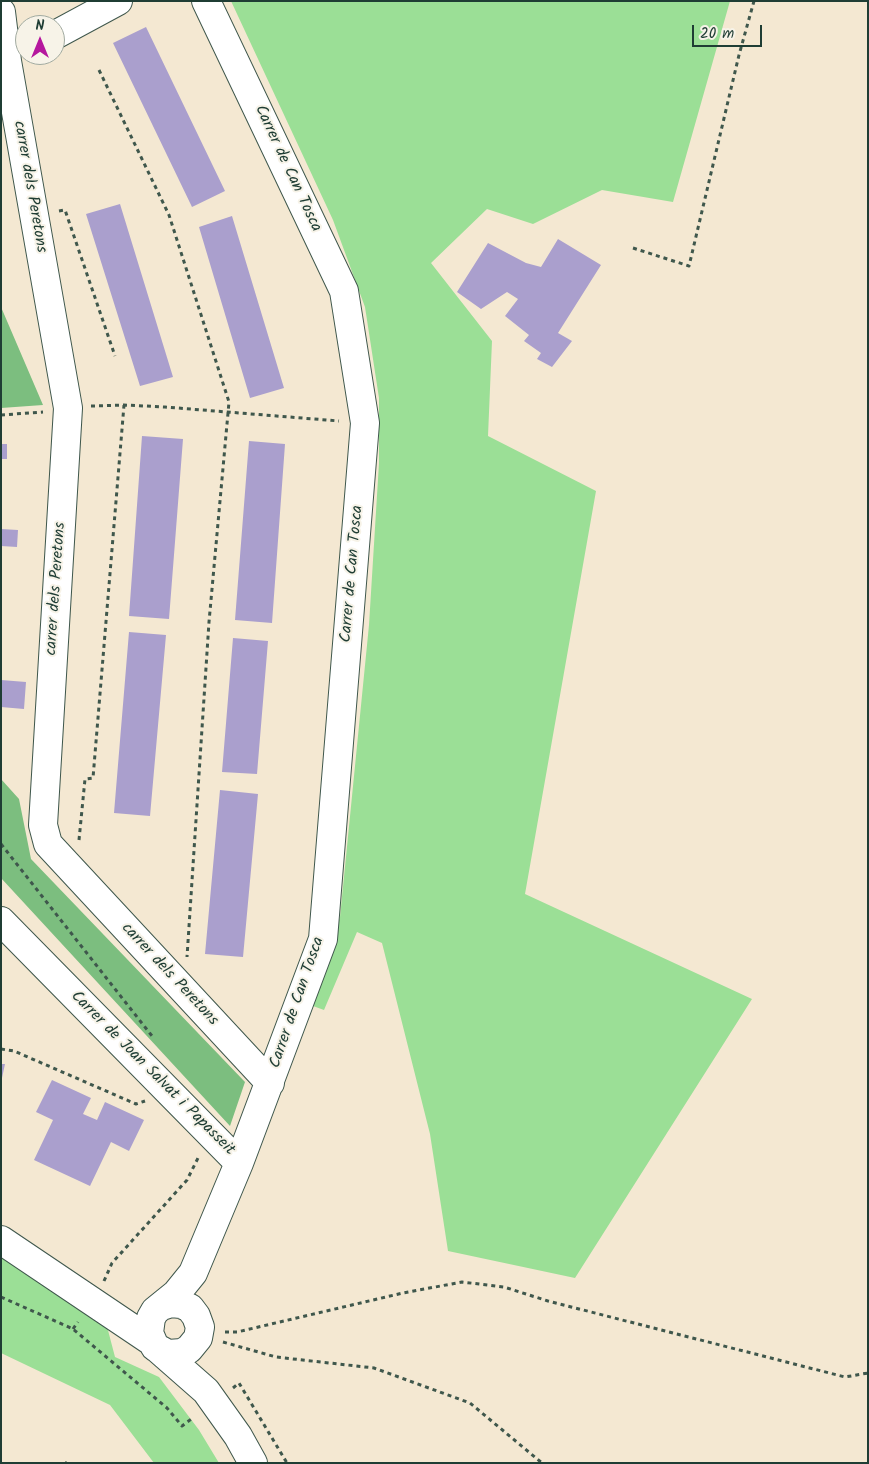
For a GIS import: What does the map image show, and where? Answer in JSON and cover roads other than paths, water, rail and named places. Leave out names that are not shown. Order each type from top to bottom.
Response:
[{"type":"street","points":[[65,30],[118,1]]},
{"type":"street","name":"Carrer de Can Tosca","points":[[206,1],[344,291],[365,423],[323,939],[239,1163]]},
{"type":"street","name":"carrer dels Peretons","points":[[1,12],[15,53]]},
{"type":"street","name":"carrer dels Peretons","points":[[17,65],[68,408],[43,825],[48,844],[270,1083]]},
{"type":"street","name":"Carrer de Joan Salvat i Papasseit","points":[[1,921],[239,1163],[193,1273],[176,1294],[159,1308]]},
{"type":"street","points":[[1,1240],[90,1295],[153,1344],[206,1391],[238,1436],[253,1463]]},
{"type":"street","name":"Carrer de Joan Salvat i Papasseit","points":[[193,1273],[191,1294],[201,1328],[206,1391]]},
{"type":"street","points":[[90,1295],[134,1306],[159,1308],[172,1303],[190,1308],[201,1328],[188,1349],[182,1353],[168,1354],[153,1344],[148,1325],[159,1308]]}]
